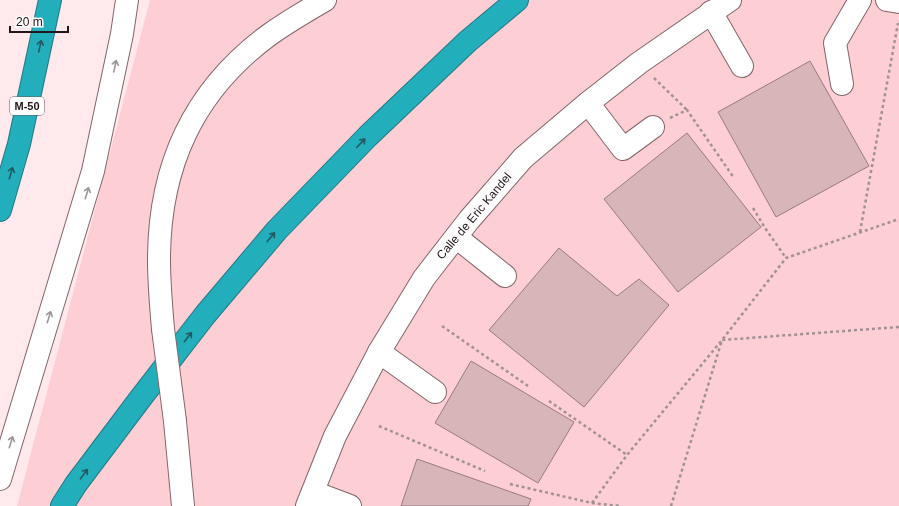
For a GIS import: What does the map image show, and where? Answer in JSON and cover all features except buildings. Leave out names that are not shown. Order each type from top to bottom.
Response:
[{"type":"highway","name":"M-50","points":[[0,210],[18,144],[50,0]]},
{"type":"highway","points":[[62,506],[76,484],[140,399],[206,315],[277,230],[368,136],[468,41],[517,0]]},
{"type":"street","points":[[0,479],[94,171],[122,34],[127,0]]},
{"type":"street","points":[[122,34],[136,0]]},
{"type":"street","points":[[183,506],[175,421],[163,329],[159,259],[162,211],[172,166],[186,130],[205,99],[222,77],[241,58],[269,35],[325,0]]},
{"type":"street","name":"Calle de Eric Kandel","points":[[310,499],[335,436],[379,352],[424,278],[456,237],[523,158],[588,103],[639,63],[730,0]]},
{"type":"street","points":[[842,84],[835,43],[860,0]]},
{"type":"street","points":[[887,0],[899,2]]},
{"type":"street","points":[[711,12],[742,66]]},
{"type":"street","points":[[588,103],[623,149],[653,127]]},
{"type":"street","points":[[456,237],[505,276]]},
{"type":"street","points":[[379,352],[435,392]]},
{"type":"street","points":[[310,499],[350,506]]},
{"type":"path","points":[[860,233],[899,16]]},
{"type":"path","points":[[639,63],[687,110],[734,178]]},
{"type":"path","points":[[653,127],[687,110]]},
{"type":"path","points":[[753,208],[764,228],[786,258]]},
{"type":"path","points":[[592,503],[627,455],[722,340],[786,258],[899,219]]},
{"type":"path","points":[[442,326],[528,386]]},
{"type":"path","points":[[722,340],[899,327]]},
{"type":"path","points":[[670,506],[722,340]]},
{"type":"path","points":[[549,401],[627,455]]},
{"type":"path","points":[[378,426],[484,471]]},
{"type":"path","points":[[510,484],[592,503],[620,506]]},
{"type":"shaded area","points":[[150,0],[899,0],[899,506],[17,506]]}]
